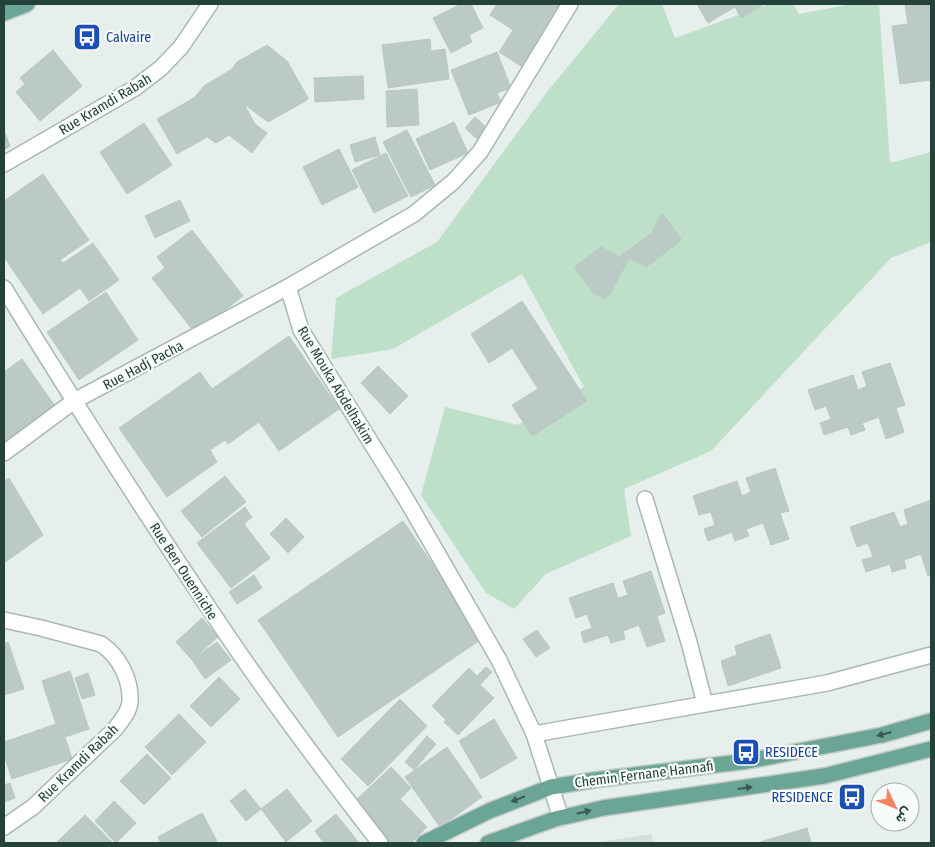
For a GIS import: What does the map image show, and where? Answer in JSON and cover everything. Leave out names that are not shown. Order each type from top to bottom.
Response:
[{"type":"main road","points":[[4,13],[27,4]]},
{"type":"main road","name":"Chemin Fernane Hannafi","points":[[424,843],[489,811],[551,787],[748,761],[882,735],[931,721]]},
{"type":"main road","name":"Chemin Fernane Hannafi","points":[[488,843],[561,818],[603,808],[824,776],[931,749]]},
{"type":"street","name":"Rue Kramdi Rabah","points":[[4,164],[135,88],[161,68],[181,47],[210,4]]},
{"type":"street","points":[[288,287],[414,214],[454,182],[480,152],[570,4]]},
{"type":"street","name":"Rue Hadj Pacha","points":[[4,452],[74,401],[288,287]]},
{"type":"street","name":"Rue Mouka Abdelhakim","points":[[288,287],[301,330],[446,566],[499,660],[534,734],[561,818]]},
{"type":"street","name":"Rue Ben Ouenniche","points":[[4,288],[74,401],[221,627],[304,744],[380,843]]},
{"type":"street","points":[[645,499],[689,642],[705,704]]},
{"type":"street","name":"Rue Kramdi Rabah","points":[[4,620],[101,644],[109,649],[121,665],[127,681],[131,703],[125,716],[115,729],[33,807],[4,827]]},
{"type":"street","points":[[534,734],[827,683],[931,655]]},
{"type":"shaded area","points":[[651,834],[654,843],[594,843]]},
{"type":"green space","points":[[619,4],[662,4],[675,38],[769,4],[793,4],[799,14],[852,4],[879,4],[890,163],[931,152],[931,242],[891,258],[711,451],[624,489],[631,536],[546,574],[514,609],[486,593],[421,495],[445,407],[518,425],[584,387],[522,274],[393,349],[331,359],[336,298],[437,242],[547,92]]},
{"type":"building","points":[[461,4],[471,4],[483,28],[469,35],[472,42],[451,53],[433,18]]},
{"type":"building","points":[[497,4],[566,4],[524,68],[499,52],[513,30],[490,15]]},
{"type":"building","points":[[697,4],[764,4],[741,18],[735,7],[708,23]]},
{"type":"building","points":[[905,4],[931,4],[931,80],[900,84],[892,26],[908,24]]},
{"type":"building","points":[[430,39],[431,51],[445,49],[449,79],[388,88],[382,45]]},
{"type":"building","points":[[267,45],[287,61],[308,98],[307,100],[268,122],[244,104],[255,124],[267,133],[252,153],[229,135],[216,143],[207,137],[177,154],[157,119],[194,98],[204,86],[232,69],[237,62]]},
{"type":"building","points":[[53,50],[82,86],[40,121],[16,92],[25,84],[20,78]]},
{"type":"building","points":[[497,52],[511,88],[497,93],[501,102],[469,115],[451,70]]},
{"type":"building","points":[[363,76],[364,99],[315,102],[314,78]]},
{"type":"building","points":[[417,89],[419,125],[387,127],[386,91]]},
{"type":"building","points":[[475,117],[488,129],[478,140],[465,128]]},
{"type":"building","points":[[454,122],[468,153],[430,170],[416,139]]},
{"type":"building","points":[[144,123],[172,165],[127,194],[100,152]]},
{"type":"building","points":[[4,130],[10,146],[4,150]]},
{"type":"building","points":[[407,130],[435,185],[411,197],[383,142]]},
{"type":"building","points":[[375,137],[380,155],[355,162],[350,145]]},
{"type":"building","points":[[339,149],[358,187],[322,205],[303,167]]},
{"type":"building","points":[[386,153],[408,196],[374,213],[352,170]]},
{"type":"building","points":[[43,174],[89,240],[60,260],[63,263],[93,243],[119,280],[89,301],[80,288],[43,314],[4,257],[4,201]]},
{"type":"building","points":[[180,200],[190,221],[155,238],[145,216]]},
{"type":"building","points":[[662,213],[681,239],[679,242],[646,267],[629,258],[610,294],[604,299],[594,293],[575,268],[577,265],[601,247],[619,257],[652,233]]},
{"type":"building","points":[[192,230],[243,296],[195,333],[152,278],[165,268],[157,257]]},
{"type":"building","points":[[106,292],[138,340],[79,380],[47,332]]},
{"type":"building","points":[[522,301],[587,401],[532,436],[512,405],[538,389],[512,348],[489,363],[471,334]]},
{"type":"building","points":[[289,336],[339,409],[279,451],[259,422],[228,444],[225,440],[210,450],[217,462],[167,497],[119,428],[200,372],[212,389]]},
{"type":"building","points":[[22,359],[57,409],[4,444],[4,372]]},
{"type":"building","points":[[890,363],[905,405],[896,408],[904,432],[886,439],[879,417],[862,423],[865,430],[851,435],[848,427],[824,435],[820,423],[831,419],[826,406],[815,410],[808,390],[853,375],[858,390],[867,386],[862,372]]},
{"type":"building","points":[[378,366],[408,396],[390,414],[361,383]]},
{"type":"building","points":[[775,468],[789,511],[780,513],[789,539],[771,545],[763,523],[746,529],[749,536],[735,541],[732,532],[708,541],[704,529],[715,525],[711,512],[699,515],[693,496],[737,481],[742,496],[751,492],[746,478]]},
{"type":"building","points":[[225,476],[246,502],[202,537],[181,511]]},
{"type":"building","points":[[9,478],[43,535],[4,563],[4,481]]},
{"type":"building","points":[[931,500],[931,575],[928,576],[921,554],[904,560],[906,568],[892,572],[890,564],[866,572],[862,560],[873,557],[868,543],[857,547],[850,527],[894,512],[900,527],[908,524],[904,510]]},
{"type":"building","points":[[245,507],[252,517],[244,524],[270,558],[231,588],[197,543]]},
{"type":"building","points":[[286,518],[304,537],[288,553],[270,534]]},
{"type":"building","points":[[403,521],[483,638],[338,737],[258,620]]},
{"type":"building","points":[[651,571],[665,613],[657,616],[665,641],[647,647],[639,625],[623,631],[625,639],[611,643],[608,635],[584,643],[581,632],[592,628],[587,614],[576,618],[569,598],[613,583],[618,598],[628,595],[623,581]]},
{"type":"building","points":[[254,575],[262,588],[237,604],[229,592]]},
{"type":"building","points":[[202,618],[218,637],[192,660],[176,642]]},
{"type":"building","points":[[537,630],[550,648],[536,657],[523,639]]},
{"type":"building","points":[[770,634],[781,668],[728,686],[721,661],[737,655],[735,646]]},
{"type":"building","points":[[8,642],[24,689],[4,695],[4,644]]},
{"type":"building","points":[[217,642],[231,660],[205,679],[192,660]]},
{"type":"building","points":[[486,667],[492,672],[446,720],[432,706],[469,668],[477,676]]},
{"type":"building","points":[[70,671],[89,729],[65,737],[72,759],[12,779],[4,755],[4,742],[56,724],[42,681]]},
{"type":"building","points":[[88,673],[95,695],[82,699],[75,678]]},
{"type":"building","points":[[219,677],[240,699],[211,727],[190,706]]},
{"type":"building","points":[[480,685],[494,698],[458,735],[444,722]]},
{"type":"building","points":[[400,699],[427,726],[368,786],[341,759]]},
{"type":"building","points":[[179,714],[206,742],[172,775],[145,747]]},
{"type":"building","points":[[494,719],[517,758],[481,779],[459,741]]},
{"type":"building","points":[[427,736],[436,744],[414,770],[405,762]]},
{"type":"building","points":[[447,747],[482,797],[440,827],[405,777]]},
{"type":"building","points":[[147,754],[171,778],[144,805],[120,781]]},
{"type":"building","points":[[391,767],[411,788],[400,799],[427,827],[411,843],[389,843],[352,804]]},
{"type":"building","points":[[10,783],[15,798],[4,802],[4,785]]},
{"type":"building","points":[[245,789],[261,809],[246,821],[230,801]]},
{"type":"building","points":[[287,789],[312,821],[286,842],[261,809]]},
{"type":"building","points":[[114,801],[136,823],[116,843],[95,821]]},
{"type":"building","points":[[202,813],[217,841],[212,843],[161,843],[158,837]]},
{"type":"building","points":[[336,814],[359,843],[324,843],[315,831]]},
{"type":"building","points":[[85,815],[113,843],[56,843]]},
{"type":"building","points":[[807,828],[811,843],[760,843],[760,842]]},
{"type":"place","name":"Calvaire","points":[[87,37]]},
{"type":"place","name":"RESIDECE","points":[[746,752]]},
{"type":"place","name":"RESIDENCE","points":[[852,797]]}]
